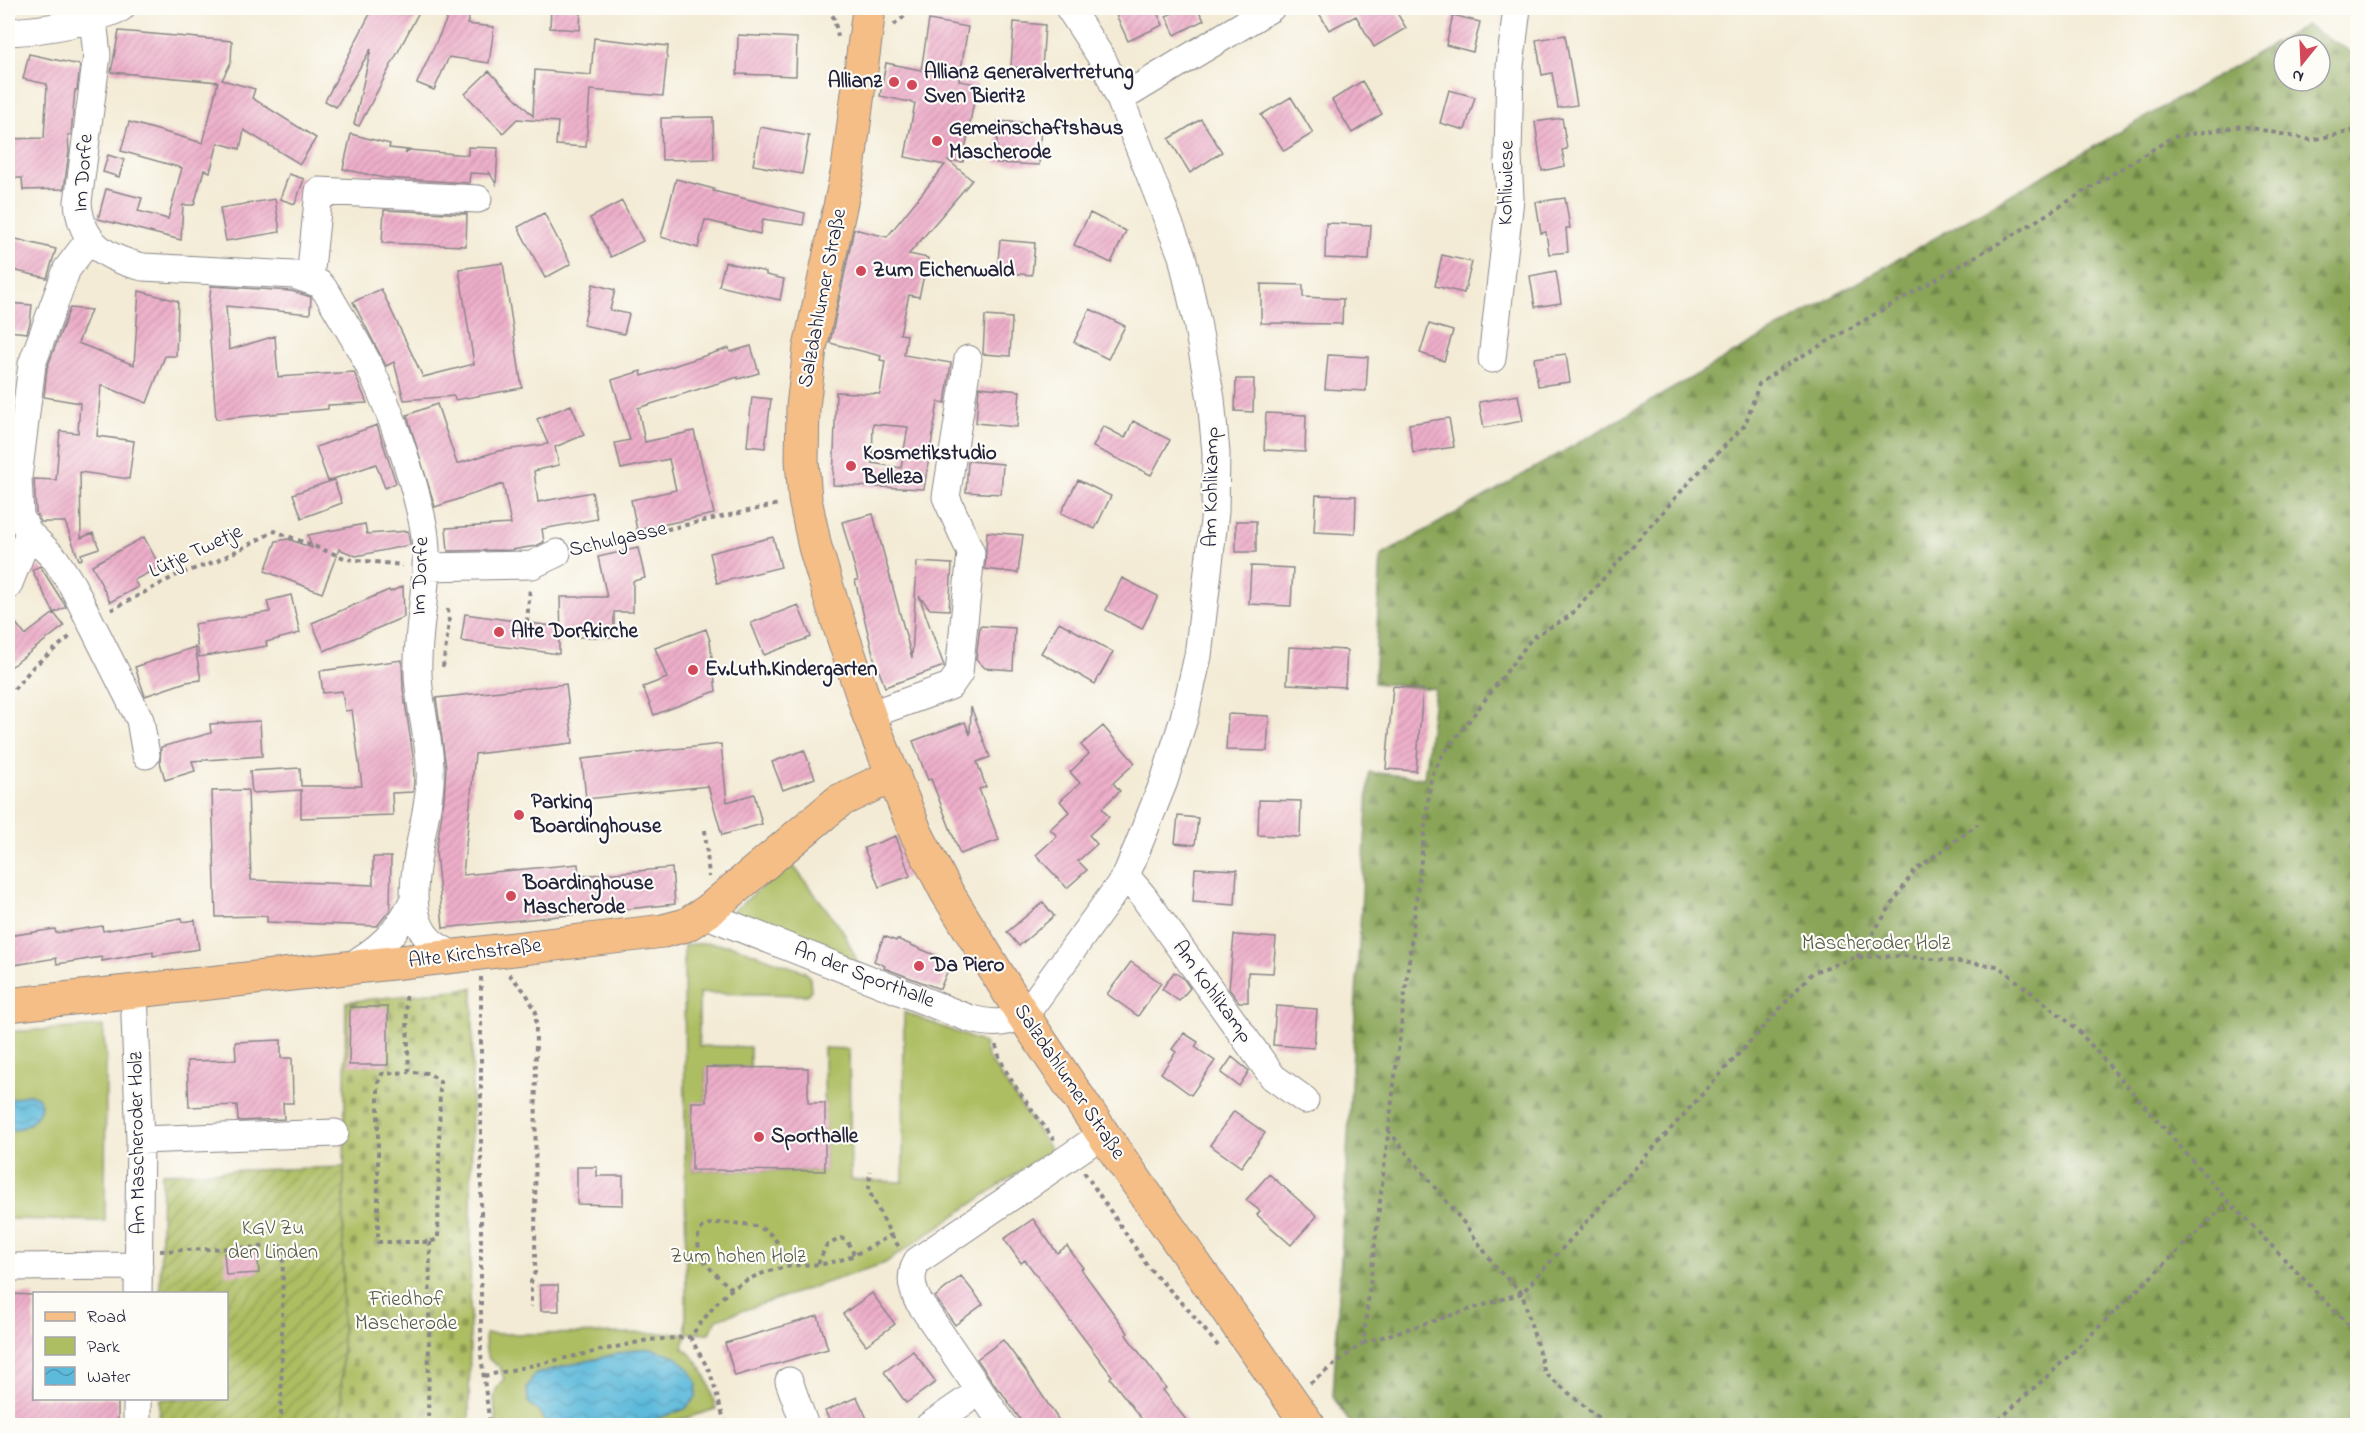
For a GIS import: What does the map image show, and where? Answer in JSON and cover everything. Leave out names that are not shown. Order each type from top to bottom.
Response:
[{"type":"main road","name":"Salzdahlumer Straße","points":[[870,11],[843,201],[810,348],[805,386],[802,460],[808,514],[830,597],[869,715],[928,857],[1023,1015],[1103,1134],[1309,1425]]},
{"type":"main road","name":"Alte Kirchstraße","points":[[8,1005],[480,954],[663,931],[686,925],[714,907],[839,801],[894,775]]},
{"type":"street","points":[[8,32],[63,27],[93,19],[120,8]]},
{"type":"street","name":"Am Kohlikamp","points":[[1023,1015],[1126,876],[1164,782],[1184,718],[1198,656],[1215,512],[1216,453],[1211,399],[1182,256],[1103,60],[1069,8]]},
{"type":"street","points":[[1120,99],[1271,8]]},
{"type":"street","name":"Kohliwiese","points":[[1492,359],[1510,199],[1510,66],[1517,8]]},
{"type":"street","name":"Im Dorfe","points":[[93,19],[97,55],[78,202],[79,219],[89,240],[108,255],[125,263],[142,267],[294,275],[320,284],[370,367],[387,407],[423,525],[426,567],[418,638],[418,674],[428,747],[430,782],[414,901],[418,921],[426,938],[438,949],[480,954]]},
{"type":"street","points":[[310,279],[319,190],[478,199]]},
{"type":"street","points":[[89,240],[67,269],[32,364],[18,478],[20,516],[29,533],[45,547],[65,573],[140,720],[146,755]]},
{"type":"street","points":[[869,715],[950,686],[959,673],[971,553],[946,497],[968,359]]},
{"type":"street","points":[[8,586],[29,533]]},
{"type":"street","name":"Schulgasse","points":[[426,567],[532,565],[557,553]]},
{"type":"street","name":"Am Kohlikamp","points":[[1126,876],[1143,896],[1273,1077],[1305,1100]]},
{"type":"street","name":"Im Dorfe","points":[[346,969],[367,956],[390,937],[402,924],[414,901]]},
{"type":"street","name":"An der Sporthalle","points":[[714,907],[717,919],[968,1018],[992,1023],[1012,1021],[1023,1015]]},
{"type":"street","name":"Am Mascheroder Holz","points":[[134,993],[140,1140],[138,1292]]},
{"type":"street","points":[[140,1140],[334,1133]]},
{"type":"street","points":[[1004,1425],[917,1299],[910,1283],[912,1271],[917,1261],[1103,1134]]},
{"type":"street","points":[[8,1267],[139,1258]]},
{"type":"street","points":[[789,1381],[805,1425]]},
{"type":"street","points":[[929,1425],[980,1391]]},
{"type":"street","points":[[137,1400],[137,1425]]},
{"type":"path","points":[[1363,1343],[1431,777],[1442,756],[1533,637],[1570,616],[1693,478],[1746,425],[1759,384],[1783,367],[2018,232],[2173,137],[2242,126],[2311,141],[2358,130]]},
{"type":"path","name":"Schulgasse","points":[[557,553],[783,503],[808,514]]},
{"type":"path","name":"Lütje Twetje","points":[[8,696],[34,666],[89,621],[177,575],[217,561],[275,531],[347,560],[426,567]]},
{"type":"path","points":[[528,622],[532,565]]},
{"type":"path","points":[[443,672],[448,603]]},
{"type":"path","points":[[1857,957],[1914,871],[1978,824]]},
{"type":"path","points":[[705,830],[714,907]]},
{"type":"path","points":[[480,954],[507,971],[526,993],[536,1012],[535,1272],[531,1282],[531,1308]]},
{"type":"path","points":[[480,954],[481,1355],[490,1425]]},
{"type":"path","points":[[1290,1398],[1363,1343],[1522,1293],[1813,972],[1857,957],[1903,956],[1998,966],[2076,1028],[2229,1202],[2358,1335]]},
{"type":"path","points":[[406,996],[409,1072]]},
{"type":"path","points":[[992,1023],[997,1054],[1006,1071],[1057,1144],[1073,1156],[1149,1268],[1186,1307],[1218,1347]]},
{"type":"path","points":[[409,1072],[428,1073],[440,1081],[438,1239],[430,1242],[378,1242],[378,1083],[382,1074],[409,1072]]},
{"type":"path","points":[[1388,1130],[1464,1223],[1498,1270],[1522,1293],[1545,1373],[1608,1425]]},
{"type":"path","points":[[690,1338],[716,1303],[732,1289],[766,1272],[789,1266],[829,1263],[854,1254],[891,1235],[869,1191],[870,1171]]},
{"type":"path","points":[[1992,1425],[2055,1371],[2229,1202]]},
{"type":"path","points":[[732,1289],[705,1262],[700,1249],[699,1231],[708,1224],[748,1223],[762,1228],[776,1242],[789,1266]]},
{"type":"path","points":[[818,1264],[826,1246],[841,1238],[852,1246],[854,1254]]},
{"type":"path","points":[[428,1425],[430,1242]]},
{"type":"path","points":[[139,1258],[161,1251],[283,1246],[281,1425]]},
{"type":"path","points":[[484,1376],[648,1340],[690,1338]]},
{"type":"path","points":[[690,1338],[710,1372],[726,1425]]},
{"type":"green space","name":"Mascheroder Holz","points":[[2306,25],[2319,33],[2292,33]]},
{"type":"green space","name":"Mascheroder Holz","points":[[2332,40],[2358,56],[2357,1425],[1352,1425],[1333,1397],[1369,772],[1424,778],[1435,689],[1374,683],[1381,556],[2272,45],[2272,93],[2332,93]]},
{"type":"green space","points":[[791,863],[843,931],[859,965],[733,916],[733,911]]},
{"type":"green space","name":"Zum hohen Holz","points":[[709,943],[734,946],[805,972],[810,978],[811,990],[807,995],[699,993],[699,1046],[750,1047],[750,1067],[706,1068],[706,1102],[692,1103],[692,1170],[825,1171],[824,1048],[849,1049],[851,1180],[903,1182],[904,1012],[984,1043],[987,1056],[1051,1150],[885,1263],[717,1319],[710,1333],[686,1333],[684,945]]},
{"type":"green space","name":"Friedhof Mascherode","points":[[473,988],[469,1425],[341,1426],[346,1002]]},
{"type":"green space","points":[[103,1026],[106,1059],[105,1221],[8,1219],[8,1131],[30,1094],[8,1100],[8,1032]]},
{"type":"green space","name":"KGV Zu den Linden","points":[[344,1167],[341,1425],[159,1425],[160,1400],[228,1400],[228,1292],[160,1292],[162,1173]]},
{"type":"green space","points":[[686,1333],[683,1348],[696,1361],[705,1375],[716,1409],[662,1425],[637,1425],[659,1417],[638,1349],[534,1375],[528,1402],[542,1415],[548,1425],[497,1425],[495,1395],[496,1389],[504,1379],[500,1367],[486,1354],[485,1334]]},
{"type":"water","points":[[30,1094],[38,1097],[41,1105],[37,1116],[29,1124],[8,1131],[8,1100]]},
{"type":"water","points":[[638,1349],[652,1349],[675,1356],[690,1370],[697,1383],[696,1397],[685,1409],[637,1425],[548,1426],[542,1415],[528,1402],[527,1387],[534,1375]]},
{"type":"building","points":[[373,8],[421,8],[359,126],[354,124],[371,49],[336,107],[325,101]]},
{"type":"building","points":[[452,8],[472,8],[467,24],[494,27],[489,63],[449,57],[434,90],[417,83]]},
{"type":"building","points":[[551,8],[581,8],[580,30],[550,28]]},
{"type":"building","points":[[1113,8],[1155,8],[1163,25],[1128,41]]},
{"type":"building","points":[[1184,8],[1197,8],[1204,20],[1175,35],[1166,16]]},
{"type":"building","points":[[1316,8],[1394,8],[1406,28],[1374,47],[1356,16],[1329,30]]},
{"type":"building","points":[[1453,15],[1480,22],[1473,52],[1446,45]]},
{"type":"building","points":[[929,20],[968,27],[959,81],[977,84],[963,162],[949,161],[972,180],[909,254],[928,258],[919,297],[909,295],[900,334],[907,335],[904,355],[951,363],[945,403],[938,402],[924,489],[833,485],[836,392],[880,394],[885,361],[880,360],[881,356],[830,343],[854,229],[887,237],[945,165],[905,157],[915,103],[880,96],[886,63],[921,70]],"holes":[[[873,424],[908,427],[901,468],[872,463]]]},
{"type":"building","points":[[1014,22],[1045,25],[1042,69],[1011,67]]},
{"type":"building","points":[[119,31],[232,41],[231,62],[222,80],[255,89],[252,98],[316,138],[300,164],[244,130],[240,149],[218,143],[210,172],[204,170],[194,205],[183,205],[181,240],[98,219],[106,189],[142,198],[138,211],[168,219],[182,168],[121,151],[129,122],[203,143],[218,82],[111,72]]},
{"type":"building","points":[[738,35],[797,38],[796,76],[737,74]]},
{"type":"building","points":[[1565,35],[1577,105],[1558,108],[1552,73],[1542,75],[1536,40]]},
{"type":"building","points":[[594,38],[668,46],[663,96],[590,90],[586,147],[556,145],[558,122],[517,119],[503,133],[465,94],[489,71],[533,116],[535,70],[591,75]]},
{"type":"building","points":[[29,54],[80,65],[71,135],[68,135],[69,151],[64,189],[23,190],[22,178],[8,178],[8,139],[44,138],[47,84],[23,79]]},
{"type":"building","points":[[1362,81],[1382,114],[1352,133],[1332,100]]},
{"type":"building","points":[[1449,90],[1475,97],[1465,130],[1440,123]]},
{"type":"building","points":[[1291,97],[1313,133],[1284,151],[1261,115]]},
{"type":"building","points":[[713,117],[714,159],[662,160],[661,118]]},
{"type":"building","points":[[1562,118],[1567,149],[1562,150],[1565,166],[1542,171],[1535,122]]},
{"type":"building","points":[[1201,119],[1222,152],[1190,173],[1169,139]]},
{"type":"building","points":[[998,121],[1041,124],[1039,165],[996,163]]},
{"type":"building","points":[[760,127],[809,136],[802,174],[753,165]]},
{"type":"building","points":[[351,134],[390,144],[389,148],[407,150],[405,154],[409,150],[468,155],[468,147],[498,148],[496,184],[488,170],[489,174],[470,173],[469,183],[384,178],[343,169]]},
{"type":"building","points":[[108,155],[124,160],[119,177],[103,172]]},
{"type":"building","points":[[289,174],[304,179],[295,204],[280,199]]},
{"type":"building","points":[[676,179],[714,189],[713,191],[805,213],[803,225],[763,219],[760,234],[705,220],[698,248],[661,237]]},
{"type":"building","points":[[1565,198],[1570,228],[1566,228],[1568,252],[1549,254],[1546,232],[1541,233],[1536,202]]},
{"type":"building","points":[[275,199],[280,232],[226,241],[220,208]]},
{"type":"building","points":[[622,201],[643,241],[611,257],[590,218]]},
{"type":"building","points":[[384,210],[467,214],[466,246],[382,243]]},
{"type":"building","points":[[544,213],[571,264],[545,278],[518,227]]},
{"type":"building","points":[[1090,213],[1126,231],[1111,263],[1074,245]]},
{"type":"building","points":[[1326,223],[1371,225],[1369,260],[1325,258]]},
{"type":"building","points":[[8,237],[56,249],[47,278],[8,269]]},
{"type":"building","points":[[1000,240],[1035,243],[1032,275],[997,272]]},
{"type":"building","points":[[1442,255],[1472,262],[1464,293],[1435,286]]},
{"type":"building","points":[[725,262],[784,279],[780,300],[719,286]]},
{"type":"building","points":[[503,263],[522,388],[455,400],[454,396],[404,400],[394,362],[386,366],[353,302],[381,289],[423,377],[474,364],[459,269]]},
{"type":"building","points":[[1556,271],[1561,303],[1535,307],[1530,276]]},
{"type":"building","points":[[593,284],[615,290],[610,310],[629,314],[624,334],[583,325]]},
{"type":"building","points":[[1261,284],[1303,285],[1303,297],[1343,299],[1342,324],[1261,323]]},
{"type":"building","points":[[211,286],[291,291],[311,297],[310,314],[226,306],[229,350],[275,336],[278,377],[354,372],[367,403],[328,405],[328,409],[216,419],[208,314]]},
{"type":"building","points":[[139,291],[178,301],[176,356],[165,356],[147,403],[101,385],[97,436],[134,441],[129,479],[80,472],[81,538],[93,533],[99,548],[81,554],[82,559],[79,560],[65,522],[41,522],[36,512],[34,479],[56,480],[60,431],[78,433],[80,403],[44,397],[47,368],[70,308],[91,310],[78,343],[134,365]]},
{"type":"building","points":[[8,303],[32,305],[27,333],[8,331]]},
{"type":"building","points":[[1090,309],[1125,326],[1108,359],[1074,342]]},
{"type":"building","points":[[985,316],[1012,318],[1010,356],[983,354]]},
{"type":"building","points":[[1429,324],[1453,331],[1444,361],[1420,353]]},
{"type":"building","points":[[751,346],[759,373],[738,379],[738,377],[638,408],[645,442],[694,431],[714,514],[637,530],[631,500],[676,490],[669,459],[621,469],[615,443],[630,440],[612,380],[641,371],[642,376],[729,348],[730,352]]},
{"type":"building","points":[[1566,354],[1570,382],[1538,386],[1534,358]]},
{"type":"building","points":[[1328,355],[1368,357],[1366,391],[1325,389]]},
{"type":"building","points":[[1236,379],[1254,379],[1253,412],[1235,411]]},
{"type":"building","points":[[979,387],[1020,391],[1017,427],[976,423]]},
{"type":"building","points":[[1518,395],[1523,421],[1484,428],[1479,402]]},
{"type":"building","points":[[752,397],[771,399],[765,448],[747,446]]},
{"type":"building","points":[[437,404],[457,464],[498,451],[548,444],[537,419],[571,405],[584,435],[555,447],[559,465],[534,471],[538,502],[592,492],[597,519],[542,529],[544,542],[536,546],[511,550],[448,551],[446,528],[511,524],[503,484],[435,507],[407,415]]},
{"type":"building","points":[[1266,413],[1306,415],[1305,452],[1264,450]]},
{"type":"building","points":[[1449,418],[1454,447],[1413,453],[1409,424]]},
{"type":"building","points":[[1133,421],[1170,440],[1151,475],[1093,447],[1103,426],[1125,438]]},
{"type":"building","points":[[377,425],[396,483],[385,488],[376,464],[328,481],[316,447]]},
{"type":"building","points":[[968,461],[1003,464],[1001,494],[966,492]]},
{"type":"building","points":[[334,480],[342,503],[302,518],[293,494]]},
{"type":"building","points":[[1078,480],[1111,496],[1095,529],[1061,513]]},
{"type":"building","points":[[1316,495],[1356,496],[1355,534],[1314,532]]},
{"type":"building","points":[[873,514],[912,658],[917,562],[952,564],[949,610],[930,609],[919,596],[944,666],[885,687],[874,658],[855,580],[858,580],[842,522]]},
{"type":"building","points":[[1236,521],[1256,521],[1256,552],[1236,552]]},
{"type":"building","points":[[365,524],[367,534],[408,531],[410,545],[356,556],[339,549],[322,593],[265,571],[276,541],[288,539],[312,548],[308,535]]},
{"type":"building","points":[[987,532],[1023,535],[1018,573],[985,569]]},
{"type":"building","points":[[144,537],[160,567],[134,580],[138,587],[110,602],[92,565]]},
{"type":"building","points":[[773,537],[781,567],[717,583],[710,553]]},
{"type":"building","points":[[638,548],[645,578],[633,581],[633,612],[614,612],[614,637],[561,637],[560,597],[607,597],[598,557]]},
{"type":"building","points":[[40,566],[66,607],[54,613],[32,570]]},
{"type":"building","points":[[1251,566],[1293,568],[1291,606],[1249,604]]},
{"type":"building","points":[[1122,578],[1158,596],[1142,629],[1106,610]]},
{"type":"building","points":[[403,586],[404,617],[324,651],[312,623]]},
{"type":"building","points":[[291,595],[300,633],[266,642],[267,646],[199,657],[194,624],[270,612],[267,601]]},
{"type":"building","points":[[798,605],[811,637],[764,655],[751,623]]},
{"type":"building","points":[[8,613],[25,635],[54,613],[64,626],[8,669]]},
{"type":"building","name":"Alte Dorfkirche","points":[[465,614],[559,627],[559,654],[461,641]]},
{"type":"building","points":[[1059,622],[1113,652],[1095,684],[1041,653]]},
{"type":"building","points":[[980,626],[1015,628],[1013,670],[985,668],[976,659]]},
{"type":"building","points":[[706,629],[710,641],[716,691],[654,715],[643,687],[667,678],[655,648]]},
{"type":"building","points":[[195,647],[201,680],[186,682],[145,696],[135,667]]},
{"type":"building","points":[[1289,647],[1347,650],[1345,687],[1287,684]]},
{"type":"building","points":[[402,660],[403,689],[413,756],[414,781],[413,792],[392,793],[393,815],[301,818],[301,790],[252,793],[250,771],[300,768],[301,786],[362,786],[352,710],[345,711],[342,691],[323,693],[320,671]]},
{"type":"building","points":[[566,684],[573,743],[475,754],[463,875],[578,864],[579,876],[672,868],[675,904],[443,928],[436,851],[444,800],[446,767],[436,698]]},
{"type":"building","points":[[1393,686],[1423,689],[1416,771],[1386,769]]},
{"type":"building","points":[[971,707],[990,757],[977,762],[986,787],[979,789],[999,840],[960,854],[931,779],[928,780],[913,741],[965,722],[970,735]]},
{"type":"building","points":[[1228,714],[1269,716],[1267,751],[1226,750]]},
{"type":"building","points":[[260,721],[262,756],[192,761],[195,771],[165,780],[160,762],[161,747],[211,733],[210,724]]},
{"type":"building","points":[[1103,726],[1135,763],[1113,783],[1120,791],[1102,808],[1109,817],[1089,835],[1097,844],[1078,861],[1087,870],[1067,888],[1036,855],[1057,836],[1050,829],[1069,812],[1060,801],[1080,783],[1070,772],[1089,754],[1081,745]]},
{"type":"building","points":[[721,744],[727,802],[754,794],[762,824],[722,835],[708,786],[586,799],[582,759]]},
{"type":"building","points":[[804,750],[815,778],[783,790],[772,762]]},
{"type":"building","points":[[248,790],[251,880],[373,885],[373,857],[391,857],[390,910],[377,926],[267,922],[267,916],[216,917],[212,791]]},
{"type":"building","points":[[1259,800],[1301,801],[1300,837],[1258,835]]},
{"type":"building","points":[[1178,816],[1198,818],[1195,845],[1175,843]]},
{"type":"building","points":[[896,836],[910,876],[879,887],[864,848]]},
{"type":"building","points":[[1195,868],[1237,870],[1235,905],[1193,902]]},
{"type":"building","points":[[1043,902],[1054,916],[1019,946],[1007,932]]},
{"type":"building","points":[[182,918],[182,922],[195,920],[199,949],[153,956],[153,952],[102,961],[102,957],[57,964],[56,958],[8,966],[8,949],[10,949],[8,936],[55,929],[56,933],[102,926],[103,931]]},
{"type":"building","points":[[1234,935],[1276,938],[1273,973],[1248,972],[1248,1002],[1239,1002],[1229,989]]},
{"type":"building","points":[[884,936],[937,956],[936,959],[950,965],[940,989],[884,968],[885,966],[874,961]]},
{"type":"building","points":[[1131,962],[1161,983],[1138,1016],[1107,994]]},
{"type":"building","points":[[1174,972],[1183,978],[1190,988],[1179,1001],[1162,989]]},
{"type":"building","points":[[1276,1006],[1317,1009],[1314,1048],[1273,1045]]},
{"type":"building","points":[[350,1007],[388,1007],[388,1065],[349,1065]]},
{"type":"building","points":[[1184,1033],[1198,1042],[1195,1047],[1215,1061],[1191,1095],[1161,1073],[1176,1052],[1172,1049]]},
{"type":"building","points":[[281,1040],[281,1058],[292,1058],[293,1103],[283,1103],[284,1119],[238,1121],[237,1105],[189,1107],[187,1061],[236,1060],[235,1042]]},
{"type":"building","points":[[1232,1057],[1249,1071],[1239,1086],[1221,1073]]},
{"type":"building","name":"Sporthalle","points":[[706,1067],[808,1068],[808,1103],[825,1103],[825,1171],[692,1170],[692,1102],[706,1102]]},
{"type":"building","points":[[1234,1111],[1265,1133],[1241,1167],[1210,1145]]},
{"type":"building","points":[[577,1167],[597,1167],[597,1176],[623,1176],[623,1205],[577,1204]]},
{"type":"building","points":[[1269,1174],[1317,1216],[1291,1245],[1257,1215],[1260,1211],[1246,1200]]},
{"type":"building","points":[[1033,1219],[1057,1253],[1067,1246],[1128,1333],[1126,1335],[1166,1388],[1163,1390],[1190,1425],[1146,1425],[1025,1260],[1021,1263],[1004,1239]]},
{"type":"building","points":[[257,1251],[259,1273],[226,1275],[224,1253]]},
{"type":"building","points":[[961,1276],[983,1304],[955,1325],[935,1297]]},
{"type":"building","points":[[540,1285],[558,1285],[559,1311],[541,1311]]},
{"type":"building","points":[[872,1293],[895,1324],[866,1345],[843,1314]]},
{"type":"building","points":[[8,1294],[33,1295],[33,1400],[118,1400],[118,1425],[8,1425]]},
{"type":"building","points":[[818,1316],[828,1349],[735,1376],[725,1343]]},
{"type":"building","points":[[1003,1340],[1062,1425],[1024,1425],[999,1391],[977,1359]]},
{"type":"building","points":[[913,1351],[936,1382],[906,1403],[884,1372]]},
{"type":"building","points":[[857,1397],[870,1425],[832,1425],[825,1411]]},
{"type":"place","name":"Allianz","points":[[894,82]]},
{"type":"place","name":"Allianz Generalvertretung Sven Bieritz","points":[[912,85]]},
{"type":"place","name":"Gemeinschaftshaus Mascherode","points":[[937,141]]},
{"type":"place","name":"Zum Eichenwald","points":[[861,271]]},
{"type":"place","name":"Kosmetikstudio Belleza","points":[[851,466]]},
{"type":"place","name":"Alte Dorfkirche","points":[[499,632]]},
{"type":"place","name":"Ev.Luth.Kindergarten","points":[[693,670]]},
{"type":"place","name":"Parking Boardinghouse","points":[[519,815]]},
{"type":"place","name":"Boardinghouse Mascherode","points":[[511,896]]},
{"type":"place","name":"Da Piero","points":[[919,966]]},
{"type":"place","name":"Sporthalle","points":[[759,1137]]}]
